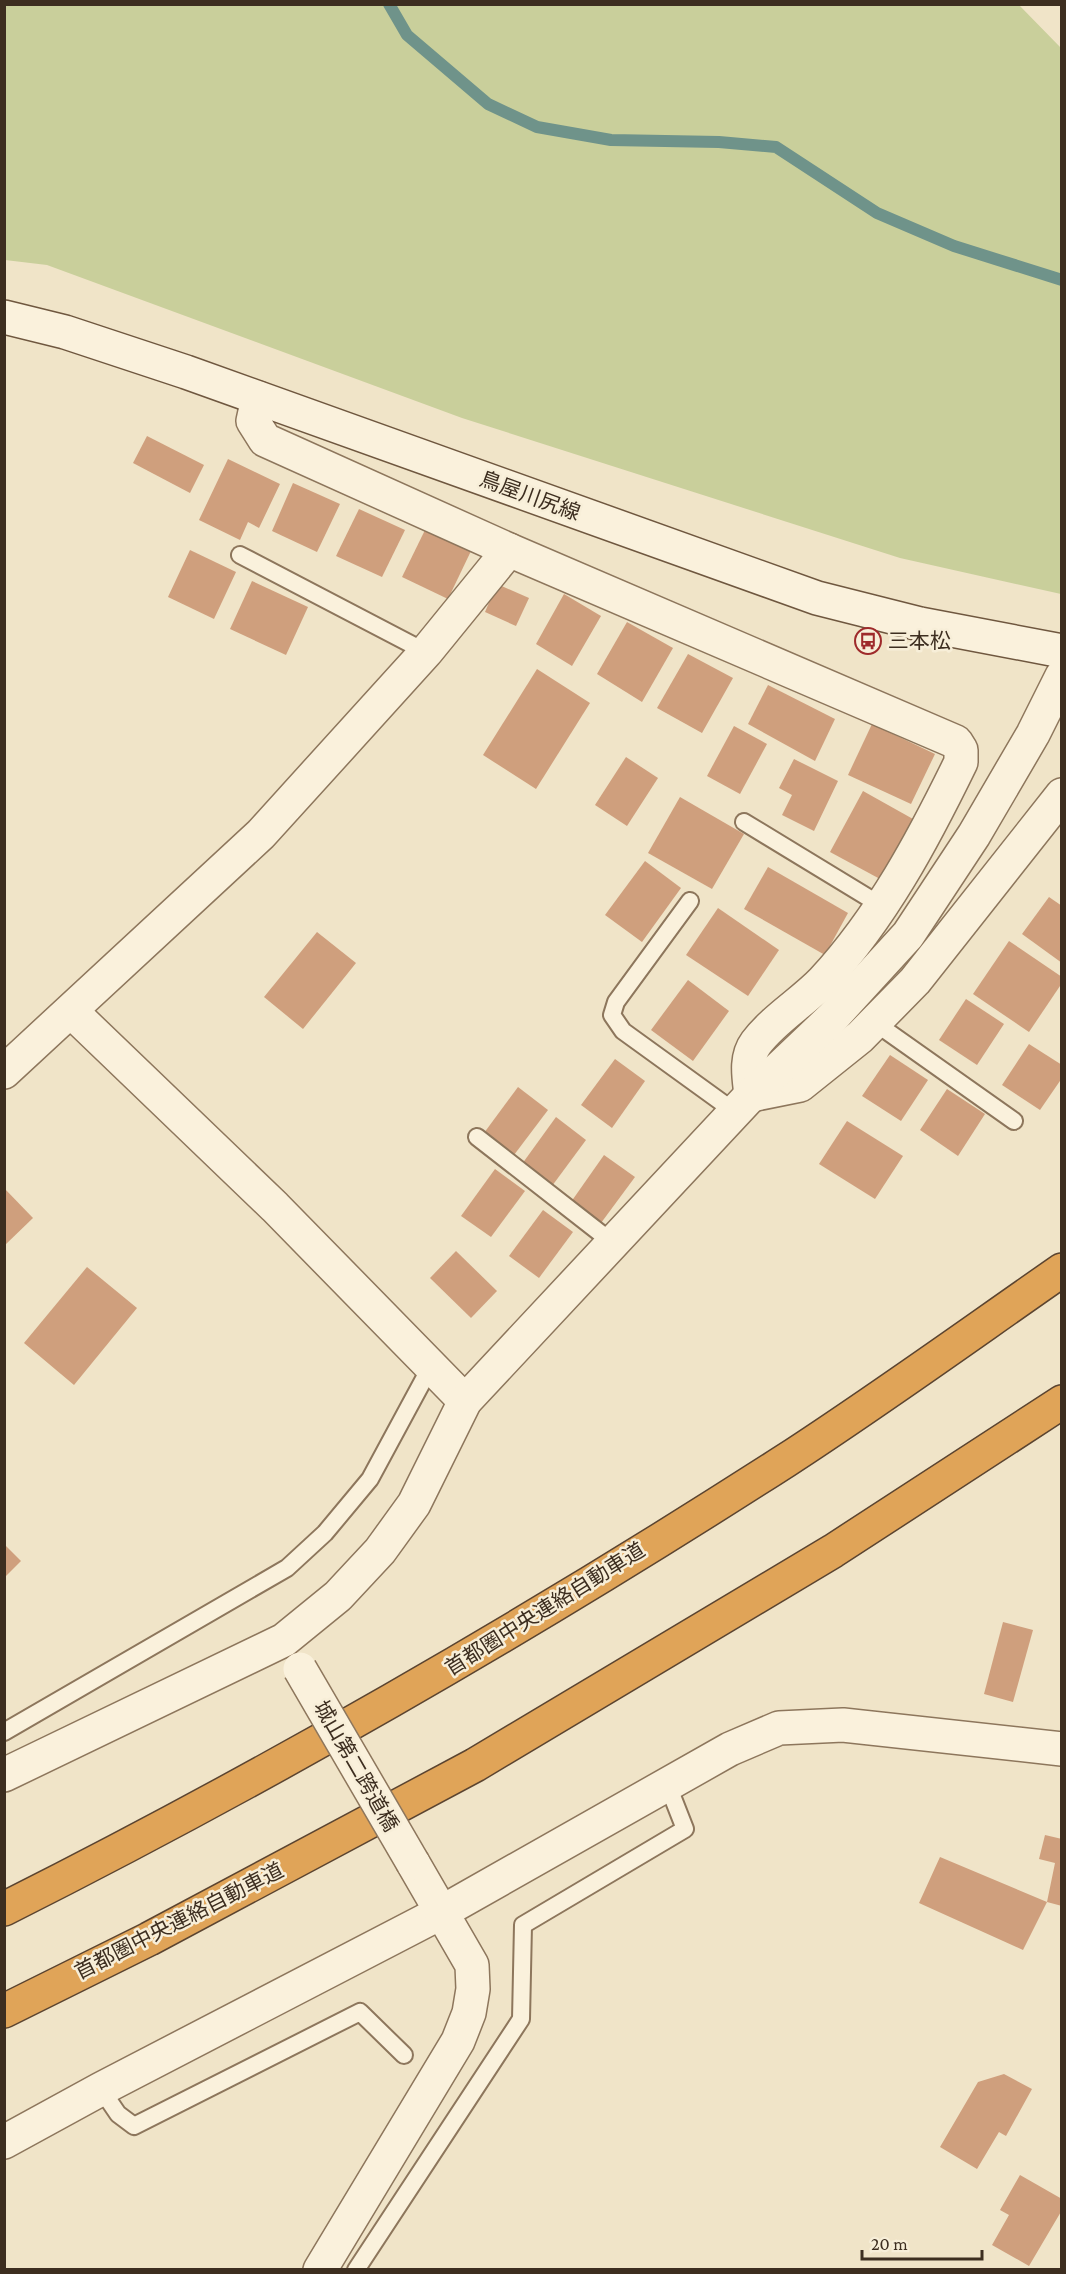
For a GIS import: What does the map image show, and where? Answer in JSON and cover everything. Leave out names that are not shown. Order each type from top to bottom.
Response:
[{"type":"highway","name":"首都圏中央連絡自動車道","points":[[4,1909],[115,1853],[427,1681],[786,1460],[1062,1270]]},
{"type":"highway","name":"首都圏中央連絡自動車道","points":[[4,2011],[150,1939],[475,1765],[833,1551],[1062,1401]]},
{"type":"street","name":"鳥屋川尻線","points":[[4,317],[65,332],[258,398],[817,598],[920,624],[1062,651]]},
{"type":"street","points":[[258,398],[253,421],[265,440],[509,550],[956,742],[961,750],[961,762],[926,832],[882,906],[823,981],[757,1042],[748,1058],[743,1103]]},
{"type":"street","points":[[4,1072],[261,834],[426,652],[509,550]]},
{"type":"street","points":[[4,1776],[284,1640],[338,1596],[380,1551],[414,1504],[465,1401],[743,1103],[833,1017],[908,935],[974,835],[1033,734],[1062,676]]},
{"type":"street","points":[[743,1103],[800,1085],[832,1062],[874,1022],[915,981],[950,939],[1062,795]]},
{"type":"street","points":[[71,1011],[274,1207],[465,1401]]},
{"type":"street","name":"城山第二跨道橋","points":[[284,1640],[472,1965],[473,1989],[469,2013],[458,2041],[320,2270]]},
{"type":"street","points":[[4,2142],[100,2088],[442,1912],[730,1749],[779,1728],[843,1725],[1062,1749]]},
{"type":"lane","points":[[240,555],[426,652]]},
{"type":"lane","points":[[744,822],[882,906]]},
{"type":"lane","points":[[690,901],[616,1002],[612,1015],[623,1031],[743,1103]]},
{"type":"lane","points":[[874,1022],[1014,1121]]},
{"type":"lane","points":[[477,1137],[613,1243]]},
{"type":"lane","points":[[4,1732],[287,1568],[326,1533],[370,1479],[431,1366]]},
{"type":"lane","points":[[356,2270],[521,2019],[523,1925],[685,1829],[667,1783]]},
{"type":"lane","points":[[100,2088],[118,2114],[134,2126],[360,2012],[404,2055]]},
{"type":"green space","points":[[5,4],[1019,5],[1061,48],[1061,594],[900,558],[462,418],[47,265],[5,260]]},
{"type":"building","points":[[147,436],[204,465],[190,493],[133,463]]},
{"type":"building","points":[[228,459],[280,484],[259,528],[248,522],[240,540],[199,520]]},
{"type":"building","points":[[293,483],[340,504],[317,552],[272,531]]},
{"type":"building","points":[[359,509],[405,530],[382,577],[336,556]]},
{"type":"building","points":[[425,530],[471,551],[448,599],[402,577]]},
{"type":"building","points":[[190,550],[236,572],[214,619],[168,597]]},
{"type":"building","points":[[252,581],[308,607],[286,655],[230,629]]},
{"type":"building","points":[[497,584],[529,598],[516,626],[485,612]]},
{"type":"building","points":[[564,594],[601,616],[572,666],[536,644]]},
{"type":"building","points":[[627,622],[673,648],[642,702],[597,674]]},
{"type":"building","points":[[688,654],[733,678],[702,733],[657,708]]},
{"type":"building","points":[[537,669],[590,703],[536,789],[483,755]]},
{"type":"building","points":[[768,685],[835,719],[815,761],[748,724]]},
{"type":"building","points":[[872,724],[935,754],[911,804],[848,775]]},
{"type":"building","points":[[734,726],[767,744],[740,794],[707,776]]},
{"type":"building","points":[[626,757],[658,778],[627,826],[595,805]]},
{"type":"building","points":[[794,759],[838,781],[814,831],[782,815],[792,795],[779,788]]},
{"type":"building","points":[[863,791],[913,819],[880,879],[830,852]]},
{"type":"building","points":[[680,797],[744,834],[712,889],[648,853]]},
{"type":"building","points":[[645,861],[681,888],[642,942],[605,915]]},
{"type":"building","points":[[768,867],[848,913],[825,955],[744,909]]},
{"type":"building","points":[[1049,897],[1062,906],[1062,963],[1022,934]]},
{"type":"building","points":[[718,908],[779,950],[748,996],[686,955]]},
{"type":"building","points":[[317,932],[356,963],[303,1029],[264,997]]},
{"type":"building","points":[[1009,941],[1062,977],[1062,983],[1029,1032],[973,994]]},
{"type":"building","points":[[688,980],[729,1011],[693,1061],[651,1030]]},
{"type":"building","points":[[966,999],[1004,1024],[977,1065],[939,1040]]},
{"type":"building","points":[[1029,1044],[1062,1065],[1062,1078],[1040,1110],[1002,1085]]},
{"type":"building","points":[[890,1055],[928,1080],[901,1121],[862,1096]]},
{"type":"building","points":[[615,1059],[645,1081],[612,1128],[581,1105]]},
{"type":"building","points":[[518,1087],[548,1110],[514,1155],[484,1133]]},
{"type":"building","points":[[947,1089],[985,1114],[958,1156],[920,1130]]},
{"type":"building","points":[[556,1117],[586,1140],[552,1186],[522,1164]]},
{"type":"building","points":[[847,1121],[903,1156],[875,1199],[819,1164]]},
{"type":"building","points":[[604,1155],[635,1177],[601,1223],[571,1202]]},
{"type":"building","points":[[495,1169],[525,1191],[491,1237],[461,1216]]},
{"type":"building","points":[[4,1188],[33,1218],[4,1246]]},
{"type":"building","points":[[543,1210],[573,1232],[539,1278],[509,1256]]},
{"type":"building","points":[[456,1251],[497,1291],[471,1318],[430,1278]]},
{"type":"building","points":[[87,1267],[137,1308],[74,1385],[24,1343]]},
{"type":"building","points":[[4,1544],[21,1561],[4,1578]]},
{"type":"building","points":[[1003,1622],[1033,1630],[1013,1702],[984,1694]]},
{"type":"building","points":[[1045,1835],[1062,1839],[1062,1906],[1047,1902],[1055,1863],[1039,1859]]},
{"type":"building","points":[[940,1857],[1047,1902],[1023,1950],[919,1903]]},
{"type":"building","points":[[1004,2074],[1032,2089],[1006,2136],[999,2132],[977,2169],[940,2147],[978,2082]]},
{"type":"building","points":[[1020,2175],[1062,2199],[1062,2210],[1029,2266],[992,2245],[1009,2215],[1000,2210]]},
{"type":"waterway","points":[[389,4],[407,35],[488,104],[537,127],[611,140],[719,142],[776,147],[877,213],[954,246],[1062,280]]},
{"type":"place","name":"三本松","points":[[868,641]]}]
